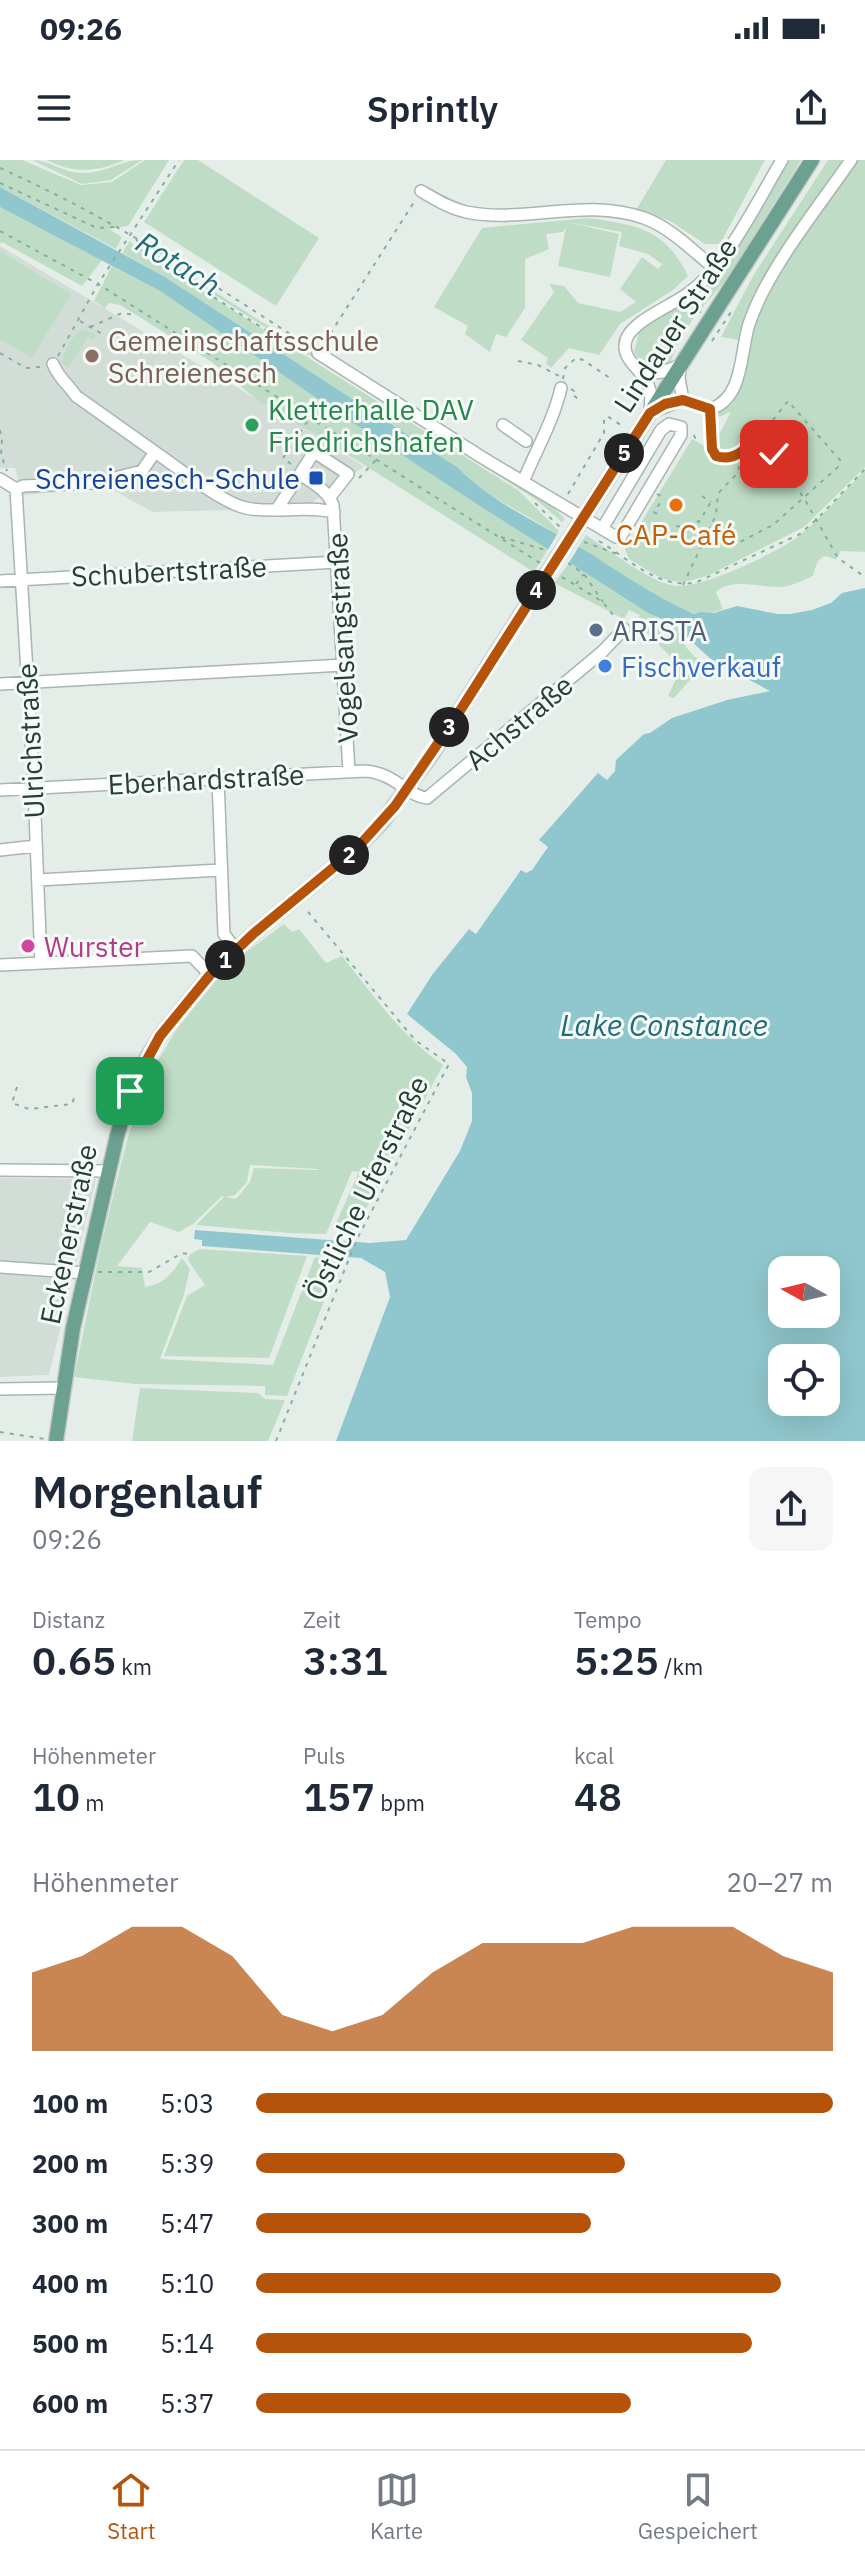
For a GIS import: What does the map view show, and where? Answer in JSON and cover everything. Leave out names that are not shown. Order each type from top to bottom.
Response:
[{"type":"main road","name":"Lindauer Straße","points":[[550,568],[581,529],[680,365],[812,160]]},
{"type":"main road","name":"Eckenerstraße","points":[[51,1440],[92,1272],[123,1110],[148,1056],[174,1018],[210,975],[357,848],[383,821],[408,788],[550,568]]},
{"type":"street","points":[[650,413],[650,389],[625,351],[629,331],[702,284],[782,160]]},
{"type":"street","points":[[650,413],[665,404],[683,400],[710,409],[725,402],[732,392],[749,323],[758,302],[780,264],[851,160]]},
{"type":"street","points":[[421,191],[455,209],[479,214],[586,208],[641,217],[666,228],[714,268]]},
{"type":"street","points":[[318,353],[523,482],[581,529],[597,535],[621,536],[681,435],[681,427],[669,424],[661,430],[597,535]]},
{"type":"street","points":[[53,364],[60,380],[70,386],[76,396],[155,452],[240,506],[260,510],[322,509],[333,505],[348,474],[314,452],[297,470],[277,509]]},
{"type":"street","points":[[638,370],[664,373],[680,365]]},
{"type":"street","points":[[680,365],[683,400]]},
{"type":"street","points":[[523,482],[555,416],[562,383]]},
{"type":"street","points":[[710,409],[712,449],[716,456],[725,458]]},
{"type":"street","points":[[503,425],[526,441]]},
{"type":"street","points":[[8,484],[95,483],[142,471],[155,452]]},
{"type":"street","points":[[297,470],[333,505]]},
{"type":"street","name":"Ulrichstraße","points":[[8,484],[21,580],[41,963]]},
{"type":"street","name":"Vogelsangstraße","points":[[333,505],[349,771]]},
{"type":"street","name":"Schubertstraße","points":[[0,581],[337,562]]},
{"type":"street","name":"Achstraße","points":[[408,788],[421,797],[432,795],[602,652],[624,629]]},
{"type":"street","points":[[0,684],[343,665]]},
{"type":"street","name":"Eberhardstraße","points":[[0,790],[349,771],[375,771],[408,788]]},
{"type":"street","points":[[218,779],[224,934],[236,950]]},
{"type":"street","points":[[0,850],[36,846]]},
{"type":"street","points":[[38,880],[221,870]]},
{"type":"street","points":[[0,965],[192,956],[210,975]]},
{"type":"street","points":[[0,1170],[109,1171]]},
{"type":"street","points":[[0,1267],[92,1272]]},
{"type":"street","points":[[0,1389],[63,1388]]},
{"type":"path","points":[[0,353],[26,368],[53,364],[105,272],[179,160]]},
{"type":"path","points":[[0,168],[83,206],[318,353],[421,191]]},
{"type":"path","points":[[0,183],[97,228],[119,227]]},
{"type":"path","points":[[0,231],[98,284],[603,602]]},
{"type":"path","points":[[700,314],[702,284]]},
{"type":"path","points":[[712,341],[733,308]]},
{"type":"path","points":[[90,327],[122,313],[136,315]]},
{"type":"path","points":[[79,321],[104,335]]},
{"type":"path","points":[[518,361],[538,365],[562,383],[565,368],[576,358],[613,380]]},
{"type":"path","points":[[676,526],[693,528],[717,544],[726,546],[738,543],[773,525],[838,467],[840,460],[788,401],[739,455],[725,458]]},
{"type":"path","points":[[548,517],[604,433],[607,415],[628,428]]},
{"type":"path","points":[[297,470],[283,458],[310,418]]},
{"type":"path","points":[[0,430],[1,455],[8,484]]},
{"type":"path","points":[[759,435],[804,498],[838,558],[862,575]]},
{"type":"path","points":[[683,585],[716,515],[718,494],[731,483],[741,464],[739,455]]},
{"type":"path","points":[[594,547],[597,535],[621,555],[662,581],[683,585],[710,578],[793,538],[817,519],[865,469]]},
{"type":"path","points":[[702,496],[716,504]]},
{"type":"path","points":[[657,514],[654,512],[663,498]]},
{"type":"path","points":[[533,500],[560,528]]},
{"type":"path","points":[[697,521],[711,502]]},
{"type":"path","points":[[581,529],[594,547],[621,555]]},
{"type":"path","points":[[496,535],[546,549]]},
{"type":"path","points":[[529,556],[535,546]]},
{"type":"path","points":[[570,564],[584,574],[624,629]]},
{"type":"path","points":[[576,585],[584,574]]},
{"type":"path","name":"Östliche Uferstraße","points":[[276,1441],[357,1239],[449,1064],[415,1040],[304,906]]},
{"type":"path","points":[[17,1087],[12,1103],[29,1109],[72,1104],[76,1093]]},
{"type":"path","points":[[92,1272],[149,1272],[182,1253],[188,1254]]},
{"type":"path","points":[[0,1432],[51,1440]]},
{"type":"shaded area","name":"Gemeinschaftsschule Schreienesch","points":[[0,246],[310,431],[364,467],[304,508],[153,512],[109,488],[22,495],[15,468],[0,468]]},
{"type":"shaded area","points":[[0,1178],[96,1179],[49,1375],[0,1377]]},
{"type":"green space","points":[[0,160],[22,160],[81,185],[112,182],[145,160],[169,160],[128,226],[109,229],[122,237],[116,249],[0,187]]},
{"type":"green space","points":[[32,160],[80,173],[142,160],[111,180],[82,184]]},
{"type":"green space","points":[[47,160],[124,160],[86,170],[66,168]]},
{"type":"green space","points":[[184,160],[198,160],[319,238],[276,306],[144,222]]},
{"type":"green space","points":[[666,160],[765,160],[720,244],[705,244],[670,221],[636,210]]},
{"type":"green space","points":[[787,160],[801,160],[726,280],[701,309],[704,286]]},
{"type":"green space","points":[[828,160],[845,160],[754,296],[739,340],[721,337],[753,276]]},
{"type":"green space","points":[[854,160],[865,160],[865,467],[804,527],[709,575],[685,581],[659,577],[629,559],[625,549],[692,439],[711,450],[731,412],[719,417],[716,414],[732,404],[737,395],[752,330],[763,299]]},
{"type":"green space","points":[[0,207],[102,260],[82,286],[2,242],[0,244]]},
{"type":"green space","points":[[588,218],[621,223],[659,238],[679,260],[688,276],[673,290],[620,324],[599,355],[569,348],[551,368],[546,363],[548,358],[521,340],[554,292],[549,284],[564,286],[578,303],[620,312],[636,302],[620,289],[642,257],[658,269],[662,264],[648,254],[619,246],[622,232],[567,222],[619,234],[610,277],[558,266],[566,227],[563,232],[546,234],[549,249],[525,259],[525,308],[506,337],[496,334],[490,352],[465,334],[468,326],[434,307],[482,228]]},
{"type":"green space","points":[[130,241],[141,252],[519,491],[559,531],[557,534],[477,487],[457,467],[165,277],[122,253]]},
{"type":"green space","points":[[0,251],[71,294],[32,358],[0,339]]},
{"type":"green space","points":[[151,251],[554,508],[565,519],[562,522],[535,499],[150,254]]},
{"type":"green space","points":[[112,266],[160,291],[344,417],[548,549],[534,572],[284,417],[280,405],[262,404],[212,362],[120,305],[109,303],[105,308],[94,301]]},
{"type":"green space","points":[[699,291],[697,312],[671,361],[662,368],[642,365],[634,352],[639,332]]},
{"type":"green space","points":[[83,329],[97,335],[93,340],[88,337],[68,368],[63,364],[66,349]]},
{"type":"green space","points":[[865,469],[865,552],[841,551],[836,559],[821,558],[813,576],[781,587],[730,585],[716,592],[723,609],[712,613],[697,614],[664,602],[578,547],[586,535],[661,582],[683,586],[698,583],[753,562],[795,539]]},
{"type":"green space","points":[[569,563],[648,613],[677,626],[687,648],[704,664],[674,698],[668,696],[679,665],[637,623],[640,615],[629,610],[624,619],[554,583]]},
{"type":"green space","points":[[284,924],[292,932],[299,929],[326,963],[342,956],[401,1028],[443,1065],[353,1233],[336,1223],[359,1172],[352,1171],[326,1234],[196,1225],[222,1196],[193,1224],[179,1232],[150,1222],[117,1266],[142,1268],[145,1287],[167,1277],[182,1258],[190,1269],[160,1359],[273,1365],[315,1257],[339,1263],[287,1396],[265,1395],[265,1386],[136,1384],[74,1377],[102,1241],[145,1082],[175,1032],[204,994],[237,959]],"holes":[[[250,1165],[318,1169],[254,1168],[250,1182],[236,1199],[225,1197],[235,1195],[247,1182]]]},
{"type":"green space","points":[[200,1249],[307,1256],[269,1358],[164,1356],[187,1296],[205,1285],[188,1260],[190,1254]]},
{"type":"green space","points":[[140,1388],[258,1393],[265,1399],[285,1400],[268,1441],[132,1441]]},
{"type":"water","name":"Lake Constance","points":[[0,187],[165,277],[457,467],[498,500],[649,591],[694,614],[714,613],[737,606],[790,614],[812,610],[831,603],[842,593],[865,588],[865,1441],[336,1441],[390,1297],[385,1272],[361,1258],[202,1246],[202,1240],[194,1239],[195,1230],[370,1243],[406,1240],[460,1151],[472,1121],[472,1093],[466,1077],[467,1067],[456,1054],[407,1014],[432,975],[469,929],[476,934],[521,870],[526,873],[532,870],[548,847],[539,840],[598,773],[607,780],[615,771],[616,760],[644,734],[672,718],[727,700],[770,691],[712,660],[682,633],[681,627],[648,613],[480,506],[160,291],[0,207]]},
{"type":"pier","points":[[559,531],[581,543],[567,566],[546,553]]},
{"type":"place","name":"Gemeinschaftsschule Schreienesch","points":[[92,356]]},
{"type":"place","name":"Kletterhalle DAV Friedrichshafen","points":[[252,425]]},
{"type":"place","name":"Schreienesch-Schule","points":[[316,478]]},
{"type":"place","name":"CAP-Café","points":[[676,505]]},
{"type":"place","name":"ARISTA","points":[[596,630]]},
{"type":"place","name":"Fischverkauf","points":[[605,666]]},
{"type":"place","name":"Wurster","points":[[28,946]]},
{"type":"route","points":[[130,1091],[160,1036],[210,975],[253,934],[357,848],[395,806],[456,717],[650,413],[665,404],[683,400],[710,409],[712,449],[716,456],[739,455],[759,435],[774,454]]},
{"type":"water label","name":"Rotach","points":[[179,263]]}]
